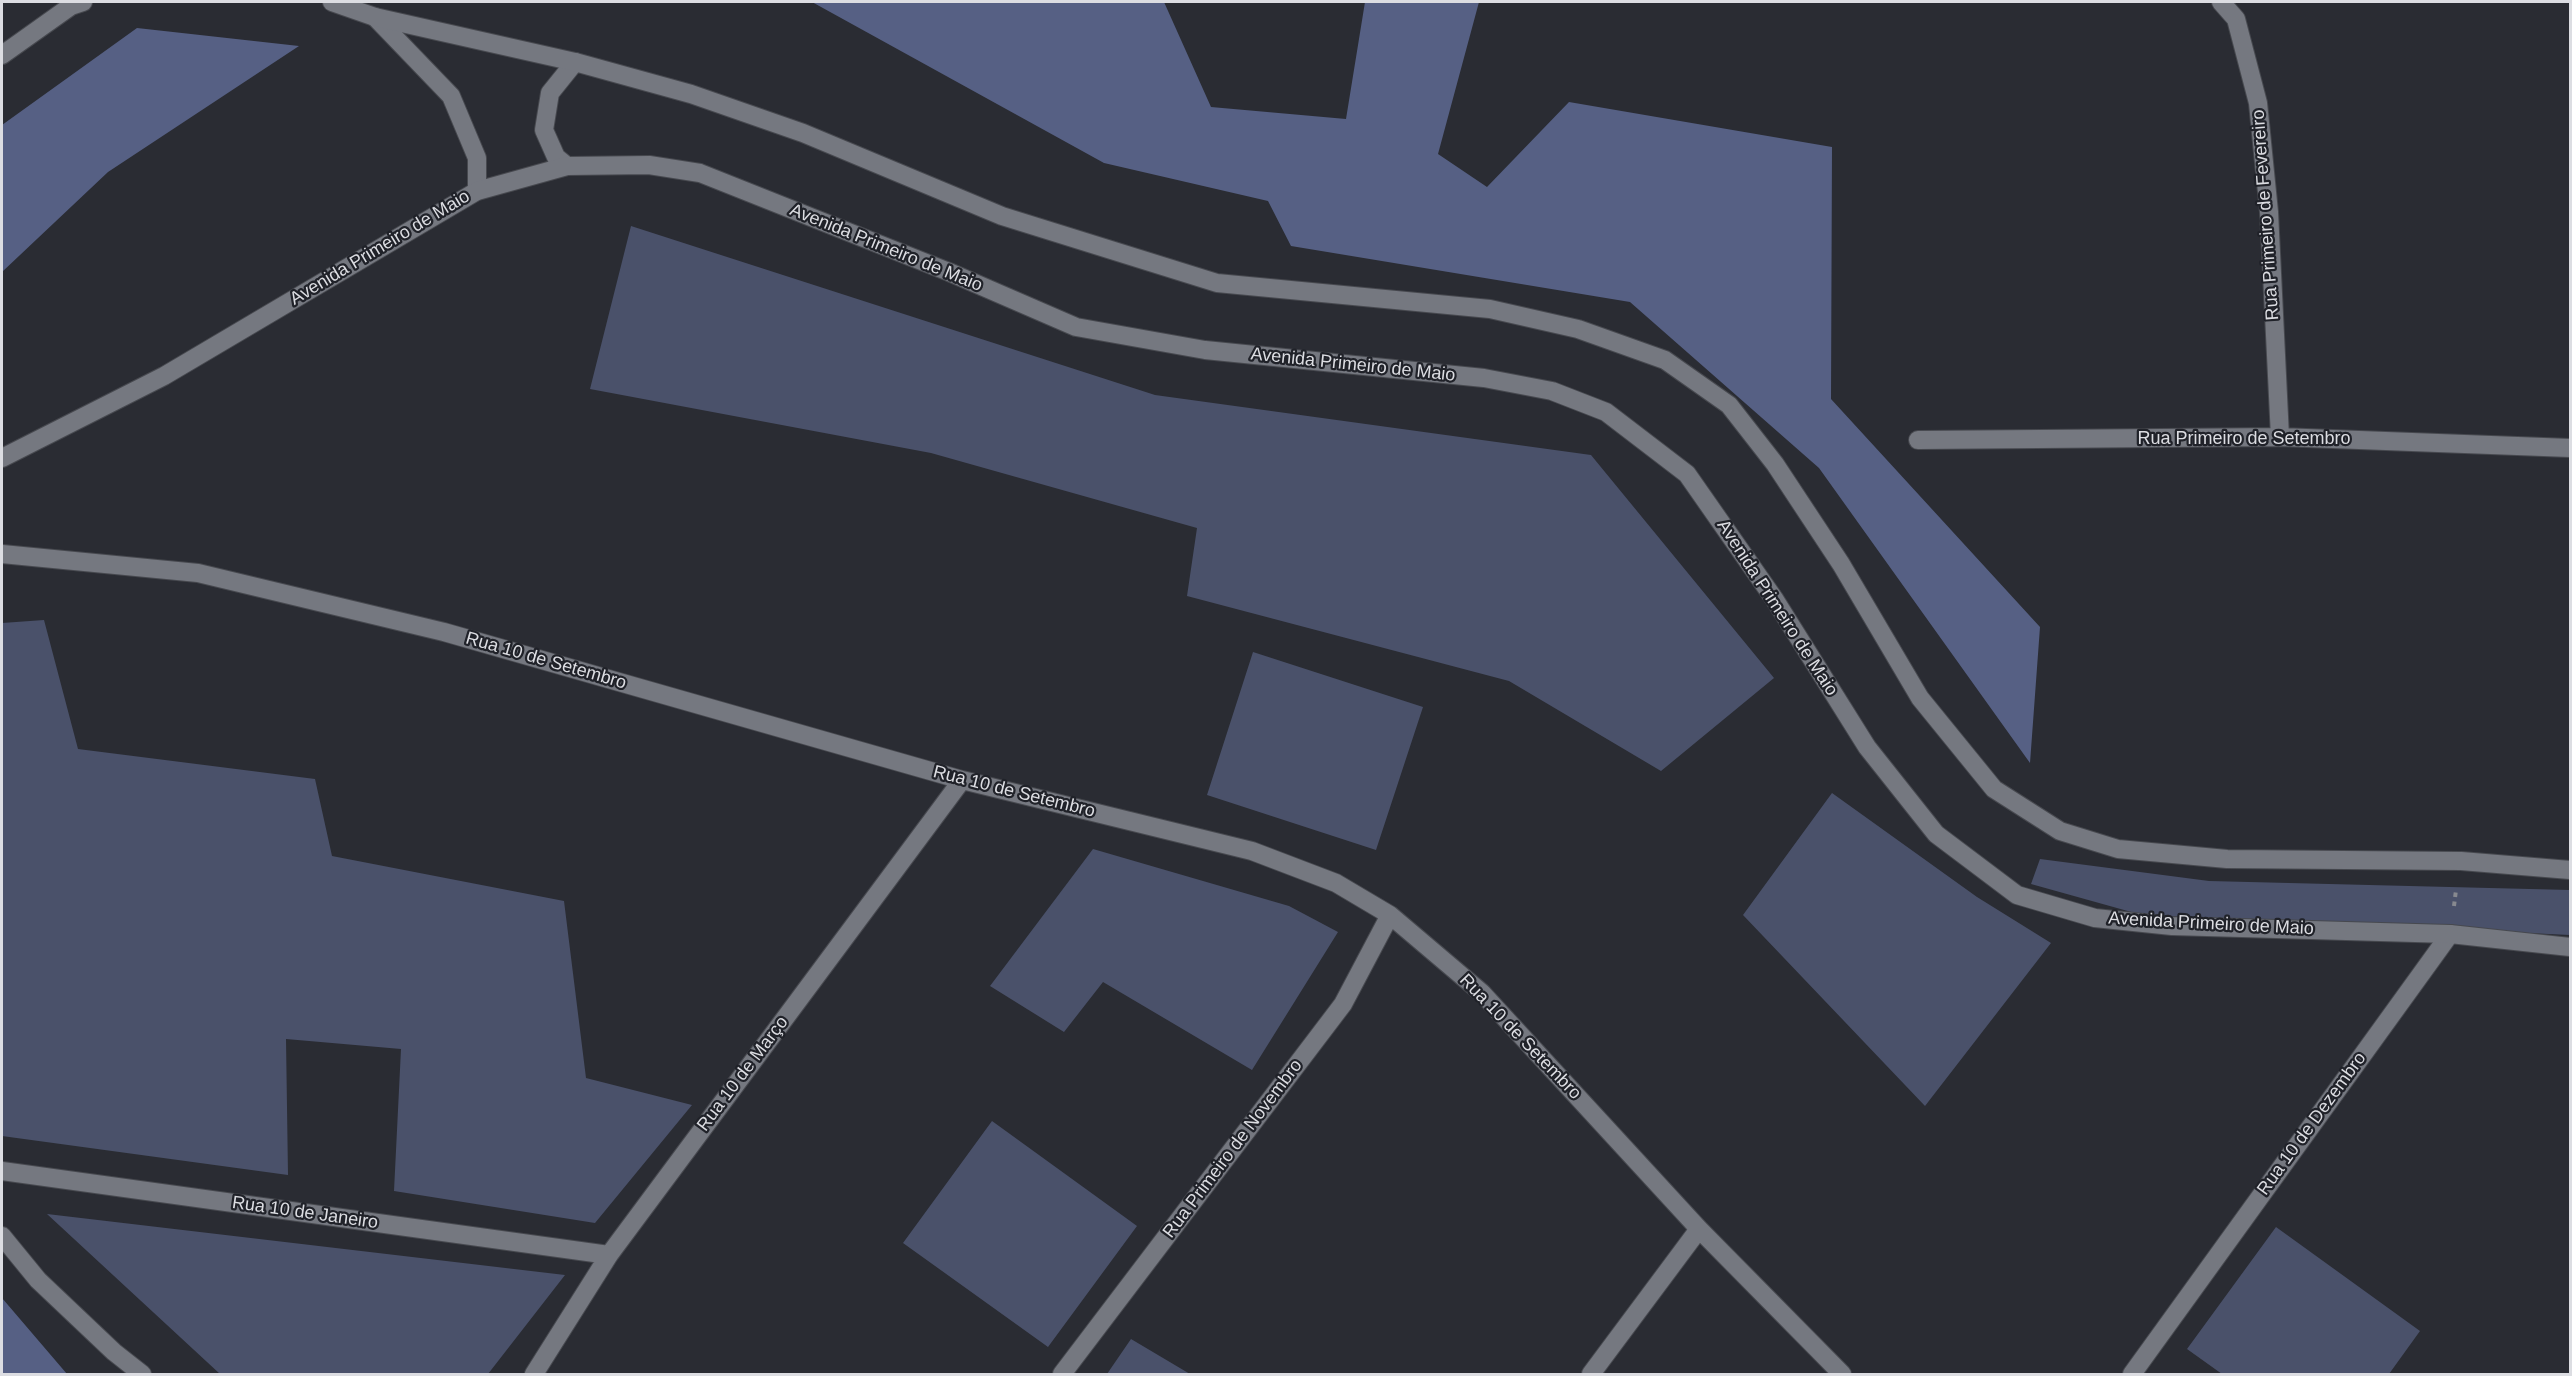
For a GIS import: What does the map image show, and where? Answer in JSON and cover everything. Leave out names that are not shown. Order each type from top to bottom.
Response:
[{"type":"street","points":[[2,55],[71,6],[83,2]]},
{"type":"street","points":[[332,2],[375,17],[575,62],[691,94],[803,133],[1002,216],[1217,283],[1490,309],[1578,329],[1665,360],[1729,405],[1775,464],[1841,564],[1920,698],[1994,789],[2060,831],[2118,849],[2227,859],[2461,861],[2571,870]]},
{"type":"street","name":"Rua Primeiro de Fevereiro","points":[[2221,2],[2236,19],[2258,103],[2269,212],[2280,437]]},
{"type":"street","points":[[375,17],[451,96],[477,158],[477,191]]},
{"type":"street","points":[[567,166],[556,158],[544,129],[550,93],[575,62]]},
{"type":"street","name":"Avenida Primeiro de Maio","points":[[2,458],[164,376],[477,191],[567,166],[649,165],[700,173],[949,272],[1076,327],[1205,350],[1484,378],[1552,391],[1606,412],[1687,474],[1775,600],[1867,747],[1936,834],[2017,895],[2095,918],[2172,926],[2450,934],[2571,947]]},
{"type":"street","name":"Rua Primeiro de Setembro","points":[[1918,440],[2280,437],[2571,448]]},
{"type":"street","name":"Rua 10 de Setembro","points":[[2,554],[198,573],[444,632],[962,780],[1252,851],[1336,883],[1390,915],[1482,993],[1700,1229],[1842,1374]]},
{"type":"street","name":"Rua 10 de Março","points":[[534,1374],[609,1255],[962,780]]},
{"type":"street","name":"Rua Primeiro de Novembro","points":[[1062,1374],[1343,1004],[1390,915]]},
{"type":"street","name":"Rua 10 de Dezembro","points":[[2132,1374],[2450,934]]},
{"type":"street","name":"Rua 10 de Janeiro","points":[[2,1171],[609,1255]]},
{"type":"street","points":[[1591,1374],[1700,1229]]},
{"type":"street","points":[[2,1236],[38,1280],[114,1352],[142,1374]]},
{"type":"path","points":[[2450,934],[2461,861]]},
{"type":"shaded area","points":[[812,2],[1164,2],[1211,107],[1346,119],[1365,2],[1479,2],[1438,154],[1487,187],[1569,102],[1832,147],[1831,399],[2040,627],[2030,763],[1819,468],[1630,302],[1291,246],[1268,201],[1104,163]]},
{"type":"shaded area","points":[[137,28],[299,46],[108,172],[2,272],[2,125]]},
{"type":"shaded area","points":[[631,226],[1155,395],[1591,455],[1774,678],[1661,771],[1509,681],[1187,596],[1197,528],[931,453],[590,389]]},
{"type":"shaded area","points":[[44,620],[78,749],[315,779],[332,856],[564,901],[586,1078],[692,1105],[595,1223],[394,1191],[401,1049],[286,1039],[288,1175],[2,1136],[2,623]]},
{"type":"shaded area","points":[[1253,652],[1423,707],[1376,850],[1207,795]]},
{"type":"shaded area","points":[[1832,793],[1977,897],[2051,943],[1925,1106],[1743,915]]},
{"type":"shaded area","points":[[1093,849],[1289,906],[1338,932],[1252,1070],[1103,982],[1064,1032],[990,986]]},
{"type":"shaded area","points":[[2040,859],[2209,881],[2570,890],[2570,935],[2142,915],[2031,884]]},
{"type":"shaded area","points":[[992,1121],[1137,1226],[1048,1347],[903,1243]]},
{"type":"shaded area","points":[[47,1214],[565,1275],[488,1374],[220,1374]]},
{"type":"shaded area","points":[[2276,1227],[2420,1331],[2389,1374],[2222,1374],[2187,1349]]},
{"type":"shaded area","points":[[2,1298],[67,1374],[2,1374]]},
{"type":"shaded area","points":[[1131,1339],[1190,1374],[1107,1374]]}]
